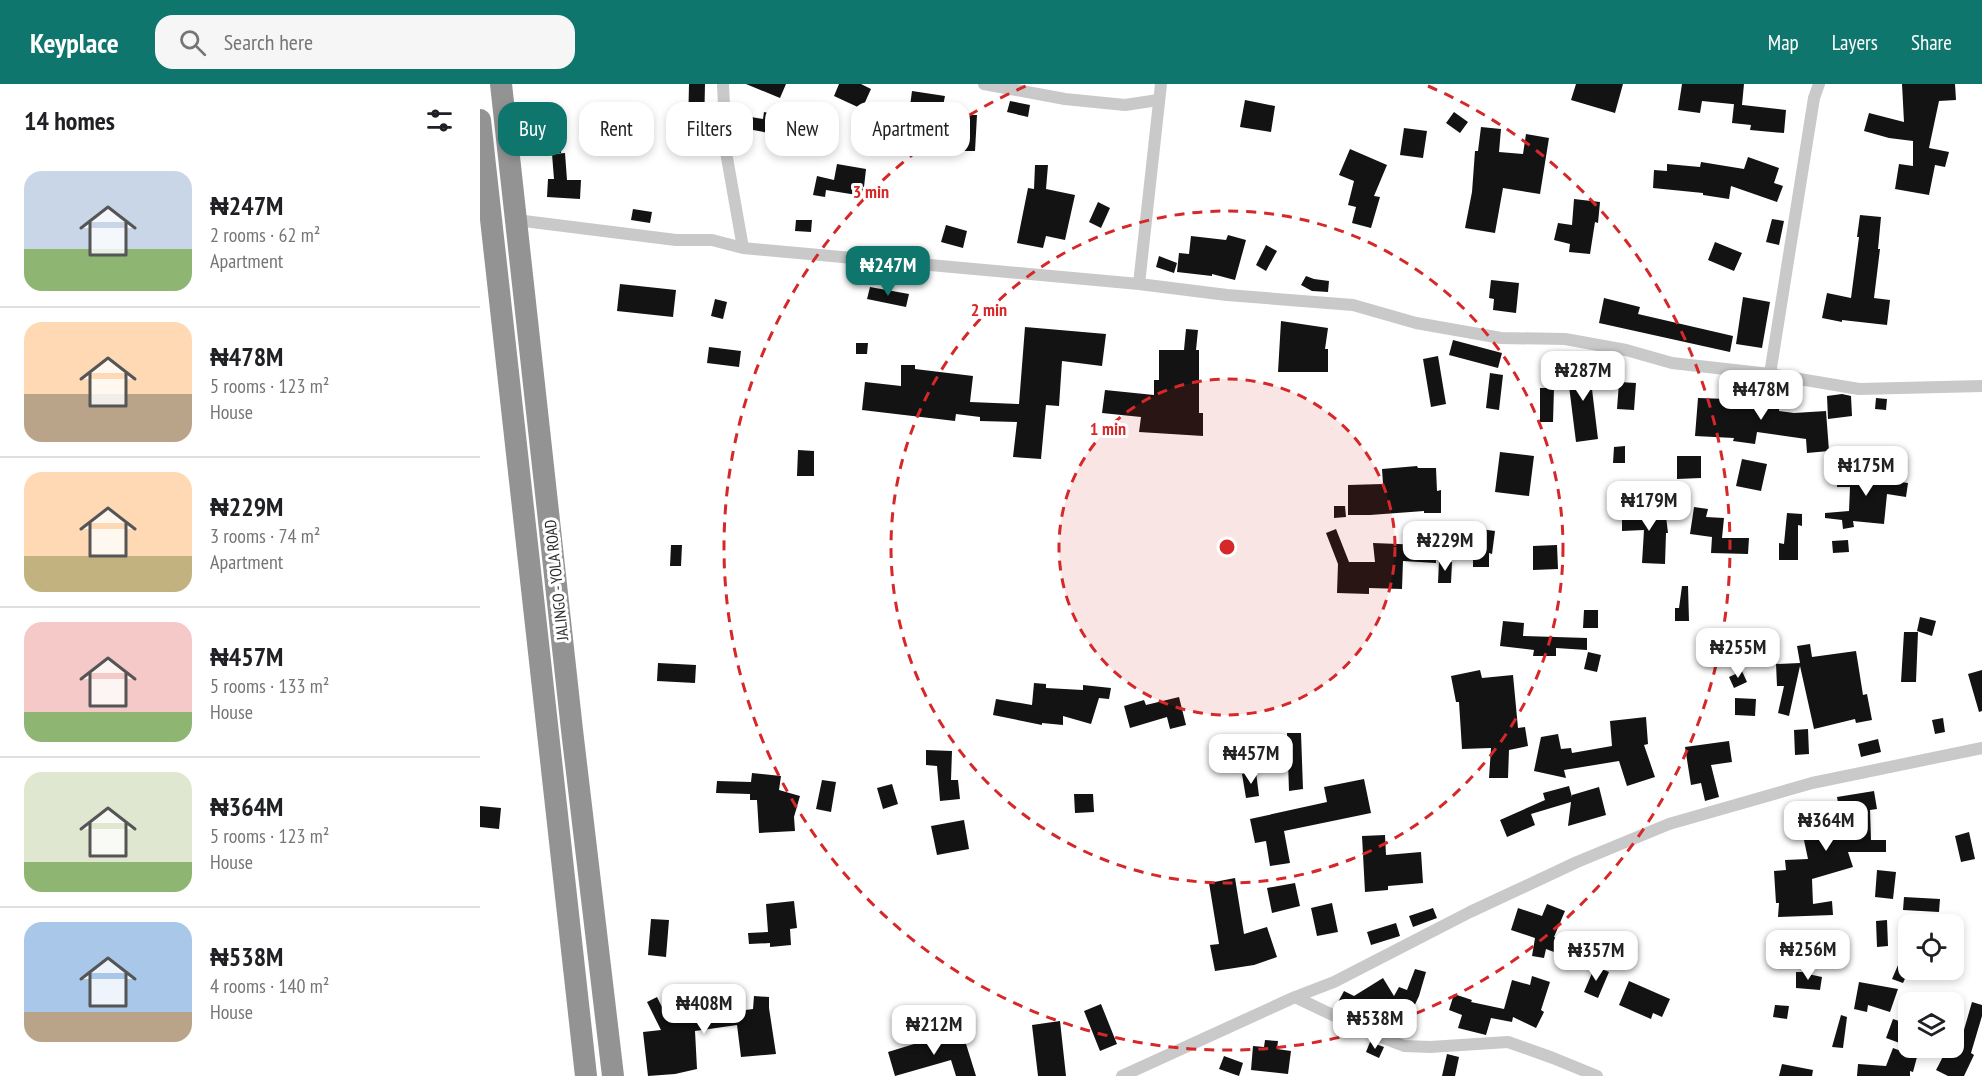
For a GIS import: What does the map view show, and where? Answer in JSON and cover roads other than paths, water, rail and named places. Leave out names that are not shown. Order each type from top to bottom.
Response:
[{"type":"highway","name":"JALINGO - YOLA ROAD","points":[[501,84],[613,1076]]},
{"type":"highway","points":[[480,127],[586,1076]]},
{"type":"street","points":[[723,84],[726,152],[743,248]]},
{"type":"street","points":[[984,84],[1065,99],[1125,105],[1158,100]]},
{"type":"street","points":[[1139,284],[1161,84]]},
{"type":"street","points":[[1770,374],[1814,98],[1819,84]]},
{"type":"street","points":[[516,220],[676,240],[712,240],[743,248],[1353,305],[1416,323],[1501,338],[1565,339],[1626,350],[1672,363],[1770,374],[1859,389],[1982,386]]},
{"type":"street","points":[[1122,1076],[1334,982],[1491,902],[1577,862],[1669,824],[1812,783],[1982,748]]},
{"type":"street","points":[[1295,998],[1404,1046],[1430,1047],[1508,1042],[1598,1076]]}]
